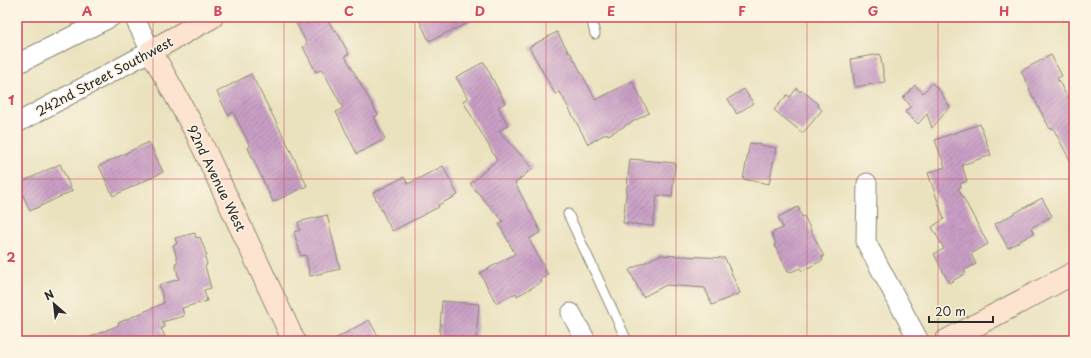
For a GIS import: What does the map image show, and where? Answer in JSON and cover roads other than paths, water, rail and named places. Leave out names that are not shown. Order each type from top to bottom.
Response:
[{"type":"street","points":[[17,64],[111,17]]},
{"type":"street","name":"92nd Avenue West","points":[[134,17],[197,134],[294,341]]},
{"type":"street","name":"242nd Street Southwest","points":[[17,123],[212,17]]},
{"type":"street","points":[[867,183],[866,242],[919,341]]},
{"type":"street","points":[[946,341],[1074,273]]},
{"type":"street","points":[[571,313],[586,341]]},
{"type":"lane","points":[[591,17],[595,34]]},
{"type":"lane","points":[[568,214],[627,341]]}]
